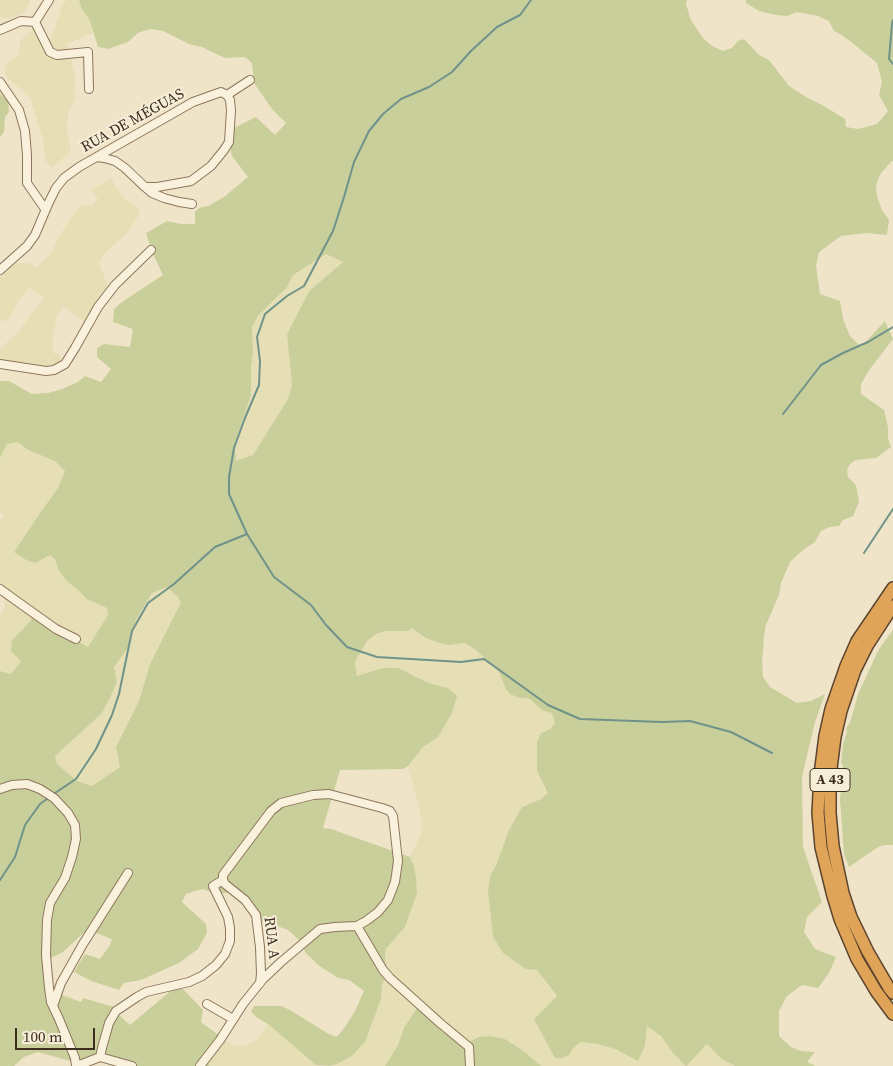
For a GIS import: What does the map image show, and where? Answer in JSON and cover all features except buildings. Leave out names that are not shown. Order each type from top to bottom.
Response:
[{"type":"highway","name":"A 43","points":[[893,588],[857,641],[835,737],[830,776],[830,813],[840,919],[857,959],[893,1014]]},
{"type":"highway","name":"A 43","points":[[893,606],[851,668],[831,709],[820,775],[818,812],[821,847],[838,895],[888,988],[893,993]]},
{"type":"street","points":[[35,22],[49,0]]},
{"type":"street","points":[[0,30],[21,21],[35,22]]},
{"type":"street","points":[[35,22],[50,52],[57,55],[88,52],[89,89]]},
{"type":"street","name":"RUA DE MÉGUAS","points":[[0,270],[27,246],[35,235],[45,209],[56,188],[64,178],[79,167],[193,102],[221,92],[227,95],[250,80]]},
{"type":"street","points":[[0,82],[19,110],[27,155],[27,183],[45,209]]},
{"type":"street","points":[[145,187],[157,187],[191,181],[211,166],[229,142],[231,110],[230,100],[227,95]]},
{"type":"street","points":[[97,157],[115,161],[152,193],[164,198],[192,204]]},
{"type":"street","points":[[0,364],[46,371],[54,370],[65,364],[98,307],[115,285],[151,250]]},
{"type":"street","points":[[0,588],[56,629],[76,640]]},
{"type":"street","points":[[0,789],[12,785],[27,784],[40,789],[59,803],[75,825],[76,839],[72,857],[65,878],[50,903],[47,920],[46,955],[48,988],[51,1002],[60,1019],[76,1066],[100,1058],[132,1066]]},
{"type":"street","points":[[100,1058],[109,1023],[116,1011],[146,992],[189,982],[202,976],[226,954],[230,941],[228,917],[213,886],[223,880],[223,875],[271,811],[281,803],[313,795],[329,794],[390,811],[393,816],[398,861],[395,882],[388,900],[378,912],[357,926],[320,929],[281,962],[243,1004],[200,1066]]},
{"type":"street","points":[[53,1006],[61,983],[128,873]]},
{"type":"street","name":"RUA A","points":[[223,880],[225,884],[245,900],[256,915],[260,946],[260,983]]},
{"type":"street","points":[[357,926],[383,970],[390,978],[468,1047],[470,1066]]},
{"type":"street","points":[[207,1004],[233,1019]]},
{"type":"shaded area","points":[[0,0],[30,0],[26,11],[16,17],[6,18],[0,17]]},
{"type":"shaded area","points":[[67,0],[79,0],[90,21],[93,33],[67,44],[76,79],[73,92],[76,99],[68,112],[67,129],[71,151],[52,168],[45,160],[43,140],[30,97],[5,75],[5,67],[18,56],[21,40],[34,27],[45,46],[52,37],[62,4]]},
{"type":"shaded area","points":[[112,178],[124,198],[140,209],[139,215],[126,234],[105,253],[99,263],[108,286],[90,318],[83,321],[64,307],[57,315],[53,336],[53,353],[59,354],[62,362],[56,367],[43,369],[3,362],[0,360],[0,349],[19,331],[44,298],[29,287],[10,317],[0,321],[0,273],[17,263],[28,263],[36,267],[46,259],[77,209],[83,205],[92,205],[98,199],[91,190]]},
{"type":"shaded area","points":[[326,253],[343,262],[309,291],[287,333],[292,385],[288,399],[253,455],[236,461],[235,443],[251,396],[252,327],[258,316],[287,287],[293,275]]},
{"type":"shaded area","points":[[18,442],[28,450],[55,461],[65,471],[58,488],[14,552],[26,560],[50,555],[55,559],[59,571],[67,581],[87,598],[107,608],[108,615],[89,648],[34,615],[12,640],[21,661],[11,674],[0,671],[0,615],[5,607],[0,582],[0,523],[4,515],[0,513],[0,458],[7,444]]},
{"type":"shaded area","points":[[167,587],[181,602],[150,664],[139,701],[116,747],[120,767],[92,786],[77,781],[57,764],[55,755],[101,714],[117,682],[114,667],[128,648],[137,618],[152,593]]},
{"type":"shaded area","points":[[412,628],[424,637],[436,642],[449,645],[465,643],[476,650],[499,672],[506,689],[520,698],[530,699],[543,711],[552,713],[555,723],[550,729],[541,733],[537,742],[537,771],[548,793],[541,799],[522,807],[509,830],[497,863],[490,876],[488,892],[493,937],[503,953],[537,970],[557,997],[541,1013],[573,1048],[580,1042],[598,1044],[615,1049],[638,1061],[645,1046],[647,1026],[661,1036],[673,1053],[686,1065],[707,1044],[735,1066],[541,1066],[525,1052],[505,1039],[490,1036],[478,1037],[468,1043],[404,1028],[398,1045],[385,1066],[330,1066],[352,1056],[365,1042],[381,999],[382,985],[387,974],[386,949],[405,927],[417,893],[414,866],[410,857],[420,836],[422,824],[408,767],[423,747],[438,736],[452,713],[448,688],[429,683],[413,674],[357,676],[355,662],[367,641],[376,634],[386,631],[408,631]]},
{"type":"shaded area","points":[[268,1024],[316,1065],[320,1066],[210,1066],[203,1061],[220,1036],[234,1046],[246,1046],[258,1039]]},
{"type":"green space","points":[[79,0],[687,0],[686,4],[691,20],[703,38],[712,46],[723,51],[732,48],[738,41],[744,39],[759,55],[769,60],[789,86],[845,119],[846,127],[858,129],[877,124],[888,111],[879,95],[882,82],[877,63],[850,41],[834,31],[829,21],[818,16],[797,12],[787,16],[759,11],[746,3],[746,0],[893,0],[893,161],[881,173],[876,185],[877,196],[882,210],[889,220],[887,235],[866,233],[841,236],[819,252],[816,266],[820,294],[840,301],[843,319],[850,336],[861,347],[885,321],[893,339],[861,384],[861,394],[884,410],[891,447],[876,458],[856,460],[850,464],[847,470],[848,477],[856,485],[859,502],[853,516],[843,520],[839,526],[821,531],[815,542],[790,562],[766,625],[762,660],[763,677],[770,687],[797,703],[811,701],[825,694],[815,722],[802,777],[803,847],[822,902],[807,917],[804,932],[815,949],[836,957],[829,973],[818,988],[802,985],[787,996],[779,1011],[779,1036],[791,1047],[801,1051],[815,1052],[807,1062],[816,1066],[735,1066],[722,1059],[707,1044],[686,1066],[673,1053],[661,1036],[647,1026],[645,1046],[638,1061],[615,1049],[581,1042],[573,1048],[569,1055],[555,1058],[534,1019],[557,996],[537,970],[526,969],[503,953],[493,937],[488,892],[490,876],[497,863],[509,830],[522,807],[541,799],[548,793],[537,771],[537,742],[541,733],[550,729],[555,723],[552,713],[543,711],[530,699],[510,694],[499,672],[476,650],[465,643],[449,645],[436,642],[424,637],[412,628],[408,631],[386,631],[376,634],[367,641],[355,662],[357,676],[383,668],[398,668],[429,683],[448,688],[457,696],[452,713],[438,737],[423,747],[408,766],[403,769],[340,770],[323,828],[331,829],[410,857],[416,878],[417,893],[405,927],[386,949],[387,974],[382,985],[381,999],[365,1042],[352,1056],[330,1066],[316,1065],[251,1011],[254,1006],[281,1006],[337,1037],[355,1011],[364,991],[349,980],[338,978],[318,965],[305,952],[300,941],[288,930],[259,921],[236,890],[226,893],[213,893],[203,889],[186,894],[182,902],[206,924],[207,933],[198,949],[179,963],[141,980],[124,983],[119,990],[91,981],[74,972],[85,954],[100,959],[112,939],[89,928],[63,952],[51,958],[45,957],[46,989],[81,1002],[83,998],[114,1007],[119,1015],[130,1025],[173,989],[181,987],[203,1010],[201,1022],[220,1036],[203,1061],[210,1066],[137,1066],[97,1054],[86,1059],[70,1061],[38,1052],[24,1057],[14,1066],[0,1066],[0,671],[11,674],[21,661],[11,651],[12,640],[34,615],[88,647],[108,615],[107,608],[87,599],[67,581],[59,571],[55,559],[50,555],[35,563],[26,560],[14,552],[58,488],[65,471],[55,461],[28,450],[18,442],[7,444],[0,458],[0,381],[9,381],[32,394],[48,393],[62,389],[78,382],[85,376],[101,382],[111,369],[97,357],[97,348],[104,344],[130,347],[133,329],[113,322],[114,309],[163,275],[146,233],[167,221],[195,224],[195,212],[199,208],[208,206],[224,197],[248,177],[232,156],[230,148],[234,128],[256,117],[275,135],[286,123],[272,109],[254,83],[252,63],[245,57],[225,58],[202,47],[189,44],[163,31],[150,29],[138,33],[128,42],[108,49],[98,47],[90,21]],"holes":[[[326,254],[343,262],[309,291],[287,334],[292,385],[288,399],[253,455],[236,461],[235,443],[251,396],[252,327],[258,316],[287,287],[293,275]],[[167,587],[181,602],[150,664],[139,701],[116,747],[120,767],[92,786],[77,781],[57,764],[55,756],[101,714],[117,682],[114,667],[128,648],[137,618],[152,593]]]},
{"type":"green space","points":[[0,94],[8,101],[9,112],[5,117],[4,132],[0,137]]},
{"type":"green space","points":[[893,630],[893,845],[878,847],[849,867],[844,854],[840,800],[843,765],[841,764],[846,728],[850,723],[858,694],[879,649]]},
{"type":"green space","points":[[419,1005],[468,1043],[478,1037],[490,1036],[505,1039],[525,1052],[541,1066],[385,1066],[398,1045],[404,1028]]},
{"type":"waterway","points":[[55,793],[76,779],[96,749],[112,715],[119,694],[132,631],[148,603],[174,584],[215,547],[247,534],[229,494],[229,477],[234,448],[259,385],[260,361],[257,337],[265,314],[287,296],[304,286],[333,231],[354,162],[369,131],[383,114],[401,99],[429,87],[452,72],[497,27],[520,15],[531,0]]},
{"type":"waterway","points":[[893,20],[889,59],[893,64]]},
{"type":"waterway","points":[[783,414],[821,365],[868,342],[893,327]]},
{"type":"waterway","points":[[864,553],[893,509]]},
{"type":"waterway","points":[[247,534],[274,577],[311,605],[326,625],[347,647],[377,657],[461,662],[484,659],[548,705],[580,719],[662,722],[690,721],[731,732],[772,753]]},
{"type":"waterway","points":[[0,880],[15,857],[25,825],[40,804],[47,799]]}]
